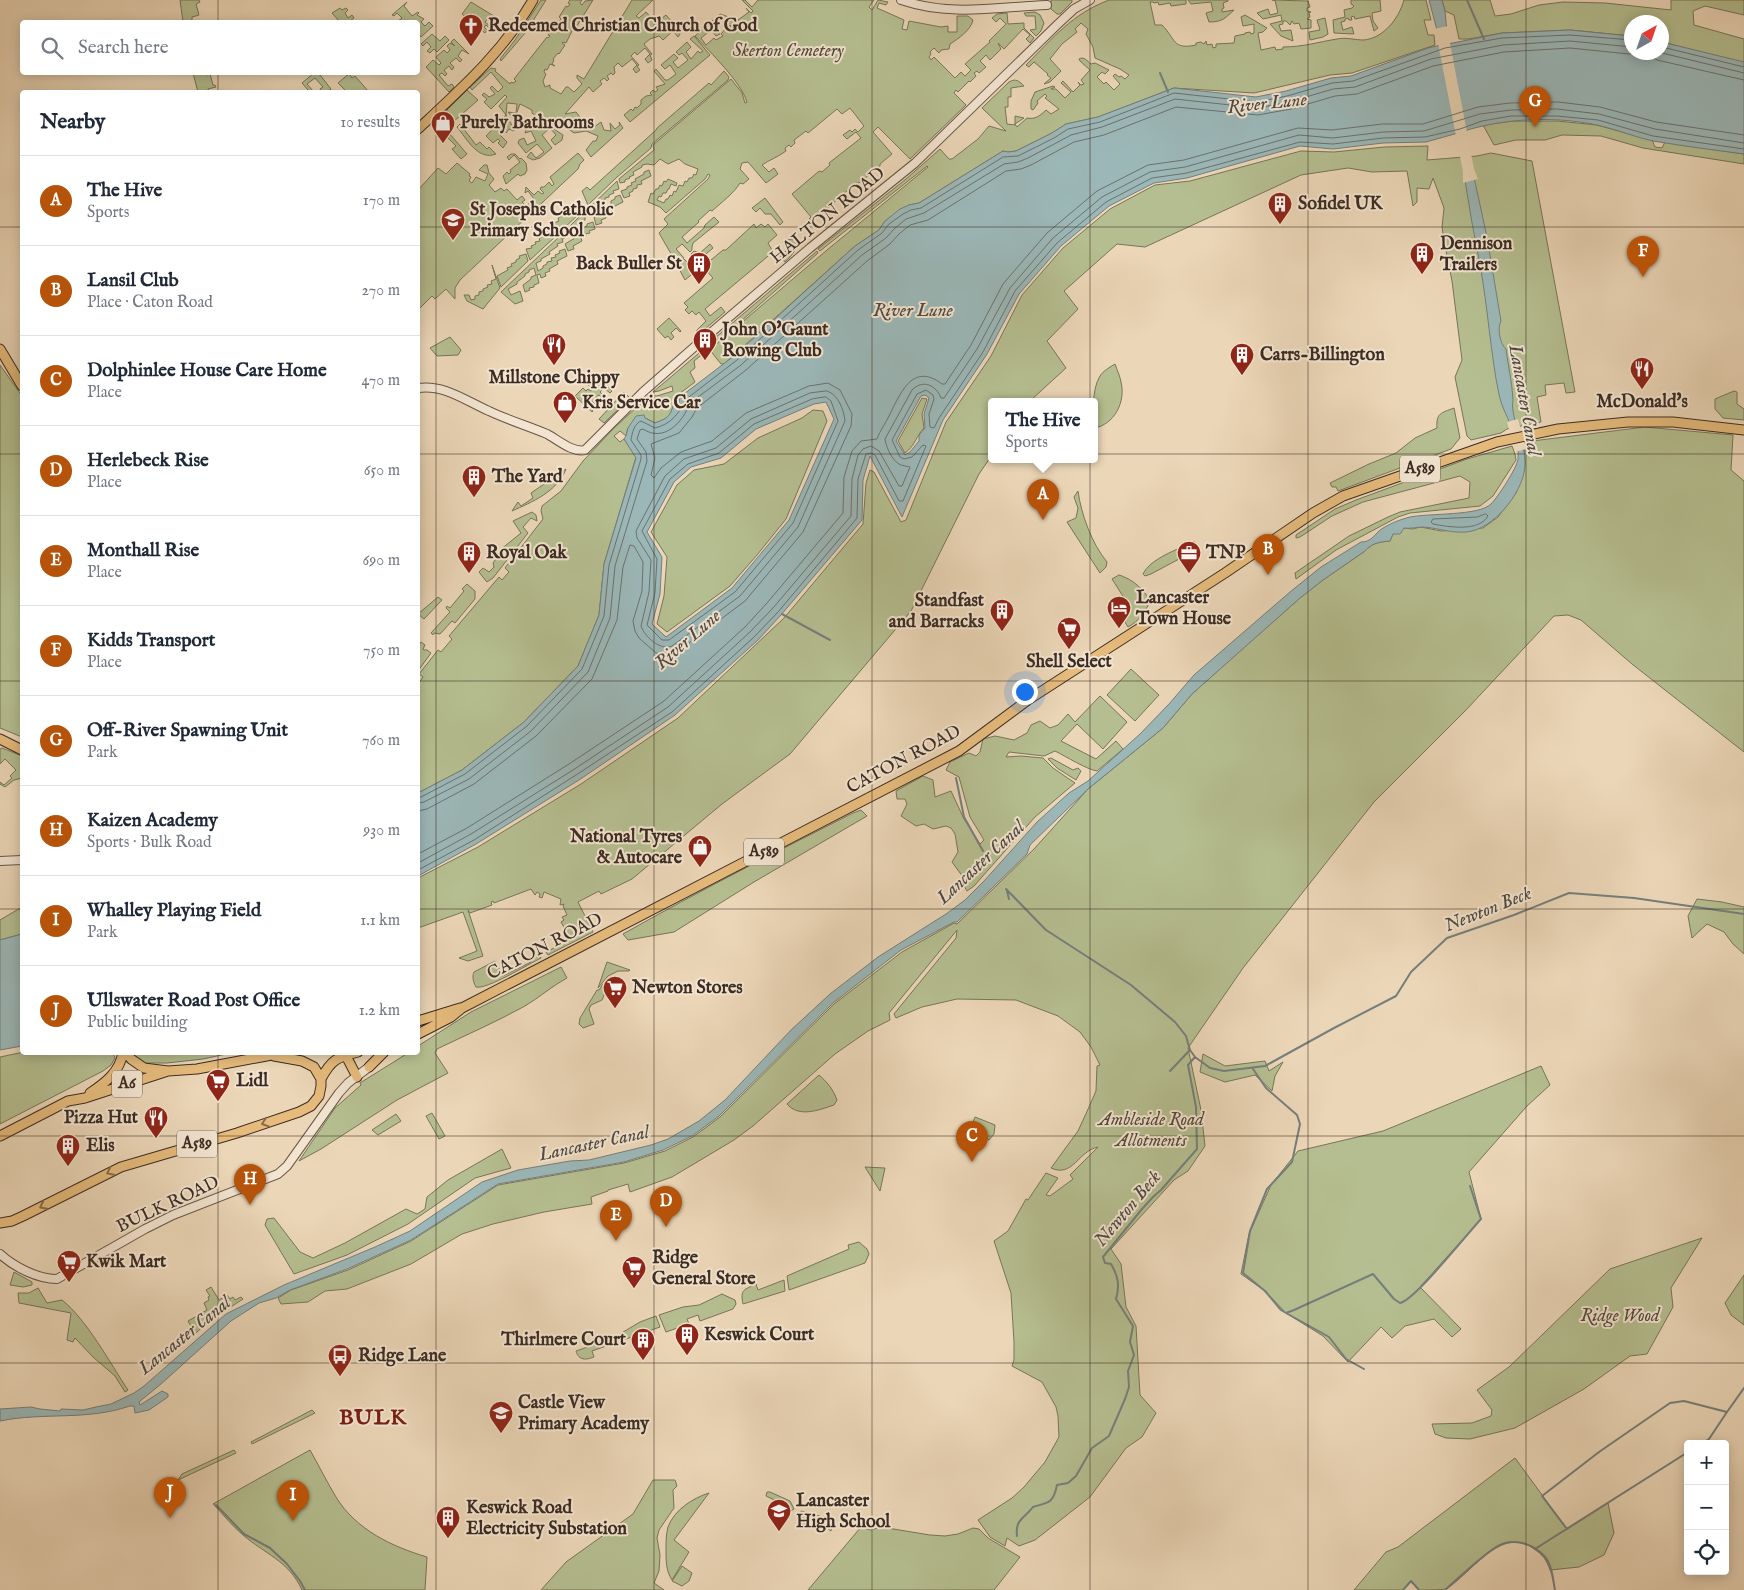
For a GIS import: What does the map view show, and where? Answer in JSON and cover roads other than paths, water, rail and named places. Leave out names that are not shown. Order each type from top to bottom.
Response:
[{"type":"main road","points":[[420,127],[494,55],[512,33],[533,0]]},
{"type":"main road","points":[[0,349],[20,383]]},
{"type":"main road","name":"CATON ROAD","points":[[420,1020],[462,1008],[959,751],[1028,700],[1226,573],[1313,513],[1343,496],[1497,442],[1558,429],[1613,423],[1677,422],[1744,430]]},
{"type":"main road","points":[[0,738],[20,743]]},
{"type":"main road","points":[[0,738],[20,749]]},
{"type":"main road","name":"CATON ROAD","points":[[420,1033],[451,1017],[462,1008]]},
{"type":"main road","points":[[87,1098],[90,1093],[114,1074],[123,1055]]},
{"type":"main road","points":[[127,1055],[144,1068],[168,1071],[197,1069],[273,1055]]},
{"type":"main road","points":[[281,1055],[308,1063],[314,1067],[321,1079]]},
{"type":"main road","name":"A589","points":[[0,1223],[23,1216],[121,1167],[237,1133],[293,1114],[310,1106],[319,1096],[321,1079],[328,1066],[343,1055]]},
{"type":"main road","points":[[346,1055],[357,1077]]},
{"type":"main road","points":[[369,1067],[371,1055]]},
{"type":"main road","points":[[369,1067],[381,1055]]},
{"type":"main road","name":"A6","points":[[0,1136],[62,1104],[87,1098],[168,1071]]},
{"type":"street","points":[[901,0],[928,7],[956,11],[1047,5]]},
{"type":"street","name":"HALTON ROAD","points":[[420,388],[434,387],[445,390],[488,411],[547,435],[575,450],[585,450],[643,392],[700,342],[810,248],[908,169],[1074,9],[1090,0]]},
{"type":"street","points":[[0,861],[20,860]]},
{"type":"street","name":"BULK ROAD","points":[[0,1254],[23,1269],[51,1279],[57,1279],[173,1215],[278,1174],[287,1166],[339,1093],[369,1067]]},
{"type":"water","name":"River Lune","points":[[1429,0],[1442,0],[1448,44],[1502,33],[1570,30],[1624,35],[1624,60],[1669,60],[1669,44],[1744,62],[1744,154],[1653,141],[1597,125],[1564,120],[1513,121],[1464,131],[1487,237],[1501,321],[1499,328],[1500,336],[1506,349],[1511,380],[1514,417],[1525,455],[1521,483],[1500,514],[1481,527],[1466,532],[1423,527],[1404,528],[1400,534],[1393,534],[1390,541],[1379,542],[1373,545],[1323,580],[1300,598],[1192,694],[1163,728],[1088,789],[1030,845],[1027,854],[957,922],[901,950],[833,1003],[719,1116],[692,1136],[663,1150],[624,1162],[498,1184],[411,1240],[347,1269],[259,1303],[231,1321],[139,1402],[140,1405],[162,1391],[168,1394],[168,1397],[149,1410],[135,1413],[134,1406],[130,1406],[114,1411],[81,1415],[16,1418],[0,1421],[0,1409],[31,1407],[60,1411],[61,1409],[83,1410],[111,1404],[134,1393],[226,1314],[284,1285],[410,1231],[482,1182],[518,1170],[570,1161],[589,1160],[651,1145],[668,1139],[699,1121],[725,1100],[791,1030],[830,994],[878,957],[965,900],[1037,822],[1069,793],[1088,781],[1140,734],[1194,675],[1321,567],[1361,542],[1369,540],[1390,524],[1398,521],[1410,517],[1476,511],[1491,504],[1514,469],[1518,459],[1518,452],[1513,431],[1501,402],[1496,379],[1483,281],[1458,133],[1426,142],[1383,143],[1333,149],[1300,146],[1187,178],[1154,183],[1109,206],[1061,246],[1019,294],[987,354],[943,420],[902,517],[870,456],[863,480],[862,520],[758,640],[675,715],[579,780],[476,844],[420,875],[420,792],[462,770],[524,722],[578,666],[599,615],[604,564],[636,458],[624,439],[628,428],[636,416],[644,415],[645,418],[655,423],[667,418],[673,406],[678,406],[680,397],[734,356],[855,246],[879,230],[885,221],[900,209],[919,203],[1003,151],[1016,151],[1066,124],[1098,117],[1174,88],[1256,97],[1286,91],[1331,78],[1351,76],[1441,45]],"holes":[[[925,395],[929,398],[924,414],[925,428],[919,435],[919,441],[905,455],[896,441],[921,396]],[[826,402],[834,419],[789,520],[732,588],[666,637],[652,624],[660,594],[662,557],[647,532],[674,482],[691,467],[721,458],[756,429],[814,404]]]},
{"type":"water","points":[[20,935],[20,1046],[0,1050],[0,940]]},
{"type":"waterway","points":[[1467,0],[1484,39]]},
{"type":"waterway","points":[[1160,73],[1168,92]]},
{"type":"waterway","name":"Newton Beck","points":[[782,614],[830,640]]},
{"type":"waterway","name":"Newton Beck","points":[[956,778],[964,817],[983,851]]},
{"type":"waterway","name":"Newton Beck","points":[[1006,889],[1046,930],[1131,985],[1175,1022],[1186,1036],[1190,1050],[1195,1057],[1210,1068],[1224,1071],[1265,1066],[1396,996],[1411,972],[1447,938],[1514,915],[1569,893],[1634,898],[1744,914]]},
{"type":"waterway","name":"Newton Beck","points":[[1007,891],[1009,899]]},
{"type":"waterway","points":[[1170,1071],[1189,1051]]},
{"type":"waterway","name":"Newton Beck","points":[[1017,1536],[1017,1526],[1021,1520],[1033,1507],[1050,1501],[1054,1496],[1057,1485],[1068,1483],[1076,1476],[1092,1448],[1109,1436],[1125,1399],[1129,1387],[1128,1371],[1134,1355],[1130,1342],[1133,1326],[1116,1299],[1118,1281],[1111,1264],[1105,1263],[1103,1257],[1142,1209],[1197,1149],[1196,1107],[1188,1065],[1195,1057]]},
{"type":"waterway","points":[[1253,1069],[1266,1088],[1297,1115],[1300,1124],[1292,1162],[1267,1189],[1250,1231],[1243,1273],[1265,1291],[1281,1310],[1286,1313],[1373,1274],[1394,1299],[1400,1303],[1407,1299],[1417,1291],[1481,1219],[1470,1186]]},
{"type":"waterway","points":[[1286,1313],[1329,1337],[1346,1359],[1364,1369]]},
{"type":"waterway","points":[[1727,1412],[1744,1388]]},
{"type":"waterway","points":[[1567,1529],[1542,1496],[1599,1452],[1670,1403],[1684,1401],[1727,1412],[1707,1440]]},
{"type":"waterway","points":[[1535,1549],[1684,1455]]},
{"type":"waterway","points":[[216,1505],[244,1534],[270,1548],[287,1564],[305,1590]]},
{"type":"waterway","points":[[1445,1590],[1476,1562],[1496,1547],[1509,1542],[1528,1545],[1535,1548],[1545,1557],[1551,1568],[1555,1590]]},
{"type":"waterway","points":[[1403,1590],[1411,1581],[1419,1590]]},
{"type":"place","name":"Redeemed Christian Church of God","points":[[471,47]]},
{"type":"place","name":"Off-River Spawning Unit","points":[[1535,127]]},
{"type":"place","name":"Purely Bathrooms","points":[[443,144]]},
{"type":"place","name":"Sofidel UK","points":[[1280,225]]},
{"type":"place","name":"St Josephs Catholic Primary School","points":[[453,241]]},
{"type":"place","name":"Dennison Trailers","points":[[1422,275]]},
{"type":"place","name":"Kidds Transport","points":[[1643,277]]},
{"type":"place","name":"Back Buller St","points":[[699,285]]},
{"type":"place","name":"John O'Gaunt Rowing Club","points":[[705,361]]},
{"type":"place","name":"Millstone Chippy","points":[[554,366]]},
{"type":"place","name":"Carrs-Billington","points":[[1242,376]]},
{"type":"place","name":"McDonald's","points":[[1642,390]]},
{"type":"place","name":"Kris Service Car","points":[[565,424]]},
{"type":"place","name":"The Yard","points":[[474,498]]},
{"type":"place","name":"The Hive","points":[[1043,520]]},
{"type":"place","name":"Royal Oak","points":[[469,574]]},
{"type":"place","name":"TNP","points":[[1189,574]]},
{"type":"place","name":"Lansil Club","points":[[1268,575]]},
{"type":"place","name":"Lancaster Town House","points":[[1119,629]]},
{"type":"place","name":"Standfast and Barracks","points":[[1002,632]]},
{"type":"place","name":"Shell Select","points":[[1069,650]]},
{"type":"place","name":"National Tyres & Autocare","points":[[700,868]]},
{"type":"place","name":"Newton Stores","points":[[615,1009]]},
{"type":"place","name":"Lidl","points":[[218,1102]]},
{"type":"place","name":"Pizza Hut","points":[[156,1139]]},
{"type":"place","name":"Dolphinlee House Care Home","points":[[972,1162]]},
{"type":"place","name":"Elis","points":[[68,1167]]},
{"type":"place","name":"Kaizen Academy","points":[[250,1205]]},
{"type":"place","name":"Herlebeck Rise","points":[[666,1227]]},
{"type":"place","name":"Monthall Rise","points":[[616,1241]]},
{"type":"place","name":"Kwik Mart","points":[[69,1283]]},
{"type":"place","name":"Ridge General Store","points":[[634,1289]]},
{"type":"place","name":"Keswick Court","points":[[687,1356]]},
{"type":"place","name":"Thirlmere Court","points":[[643,1361]]},
{"type":"place","name":"Ridge Lane","points":[[340,1377]]},
{"type":"place","name":"Castle View Primary Academy","points":[[501,1434]]},
{"type":"place","name":"Ullswater Road Post Office","points":[[170,1518]]},
{"type":"place","name":"Whalley Playing Field","points":[[293,1521]]},
{"type":"place","name":"Lancaster High School","points":[[779,1532]]},
{"type":"place","name":"Keswick Road Electricity Substation","points":[[448,1539]]},
{"type":"district","name":"BULK","points":[[373,1418]]},
{"type":"park label","name":"Skerton Cemetery","points":[[788,51]]},
{"type":"park label","name":"Ambleside Road Allotments","points":[[1151,1130]]},
{"type":"park label","name":"Ridge Wood","points":[[1620,1316]]},
{"type":"water label","name":"Lancaster Canal","points":[[1524,400]]},
{"type":"water label","name":"Lancaster Canal","points":[[981,863]]},
{"type":"water label","name":"Lancaster Canal","points":[[594,1144]]},
{"type":"water label","name":"Lancaster Canal","points":[[185,1336]]}]
